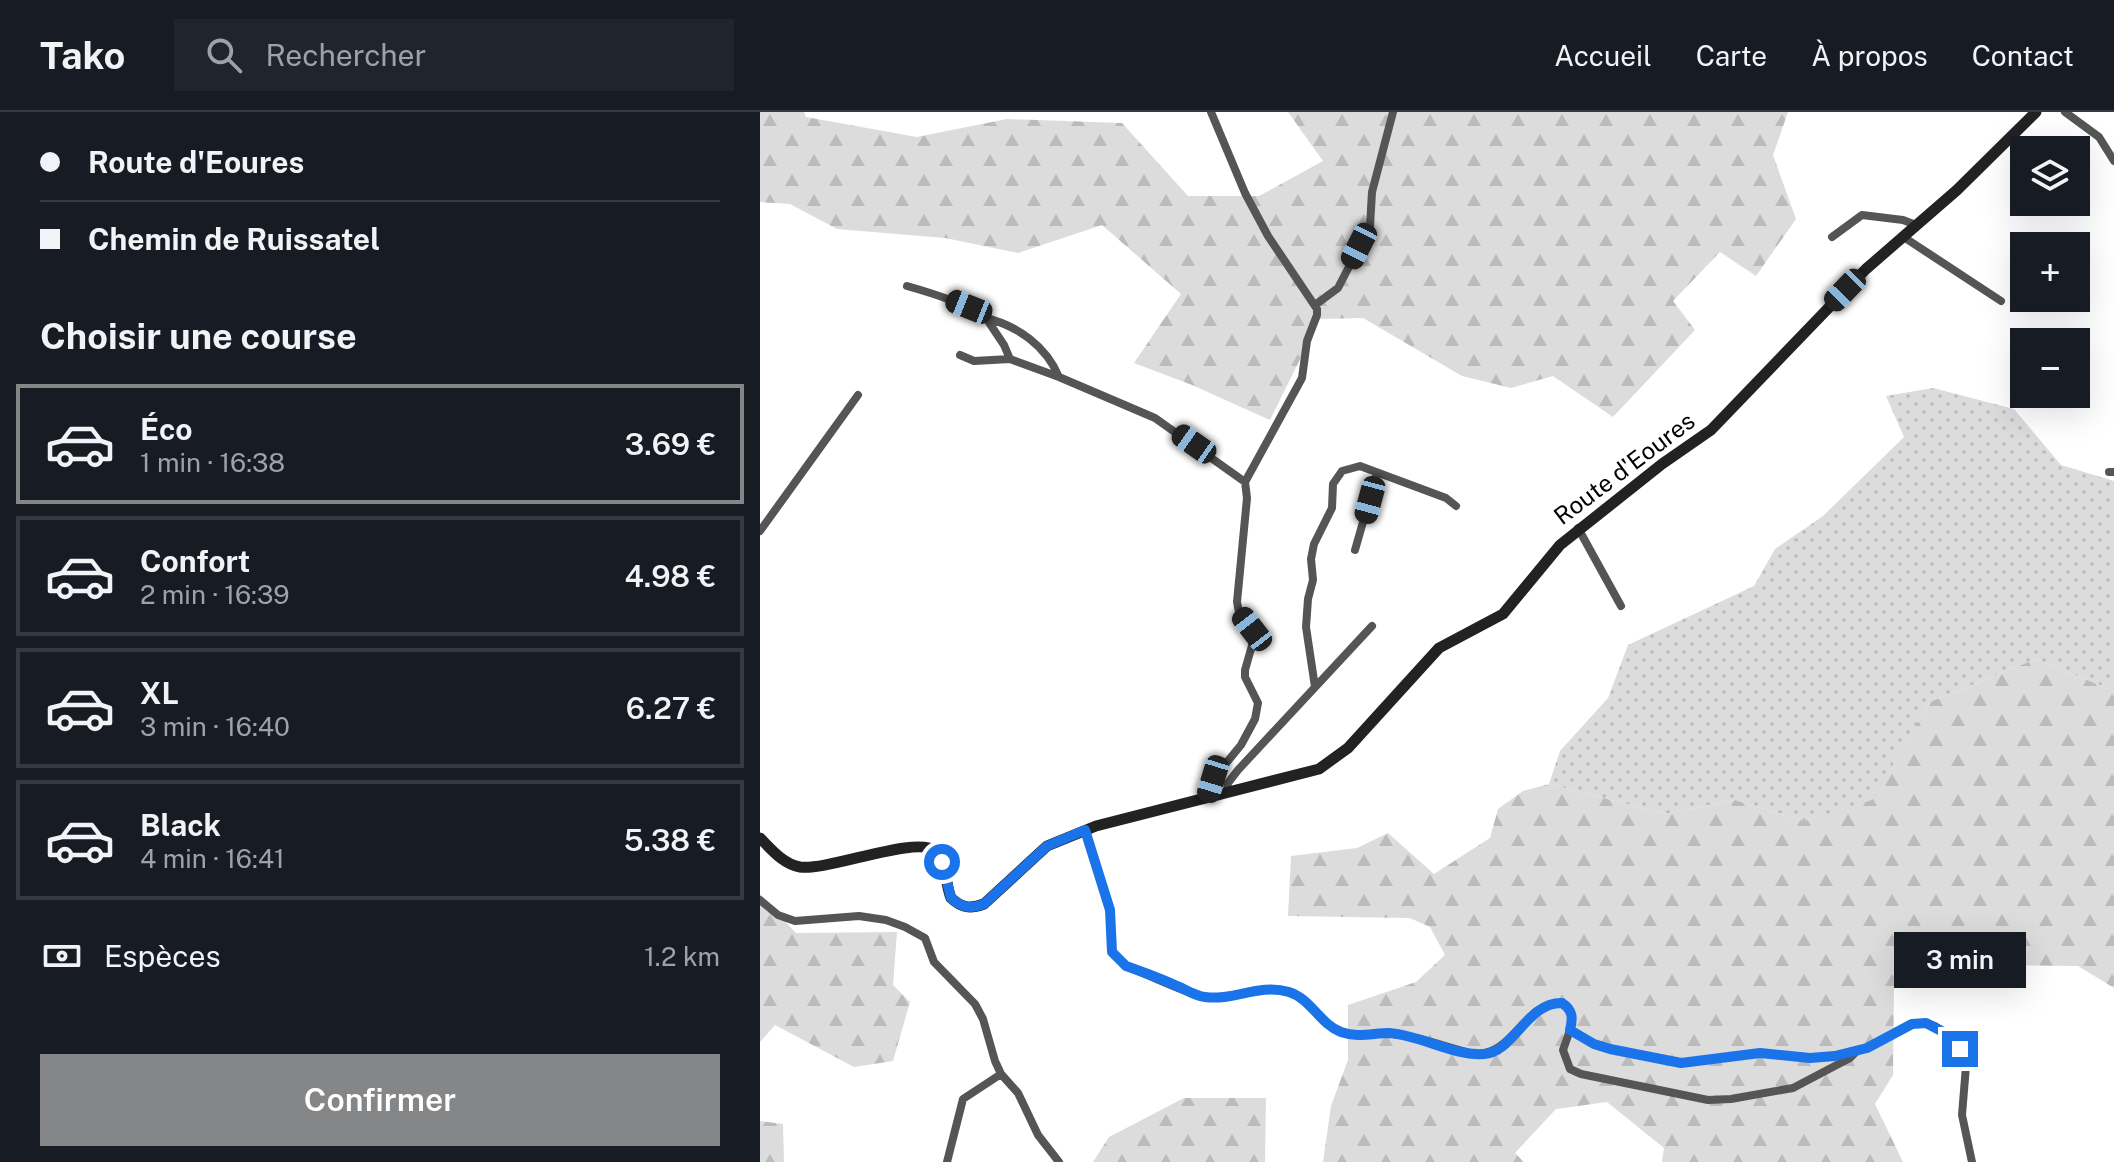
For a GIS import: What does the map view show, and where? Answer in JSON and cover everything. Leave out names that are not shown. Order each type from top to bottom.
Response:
[{"type":"street","points":[[1208,796],[1213,779],[1241,745],[1255,719],[1258,703],[1245,677],[1255,635],[1239,612],[1237,602],[1247,498],[1245,482],[1302,378],[1307,341],[1317,315],[1315,305],[1268,236],[1245,193],[1211,112]]},
{"type":"street","points":[[1315,305],[1338,288],[1370,226],[1372,192],[1393,112]]},
{"type":"street","name":"Route d'Eoures","points":[[760,838],[774,853],[799,867],[907,848],[930,847],[938,853],[942,862],[951,898],[966,908],[984,904],[1047,846],[1085,830],[1319,769],[1348,748],[1439,648],[1503,614],[1578,528],[1711,430],[1866,269],[1957,190],[2036,112]]},
{"type":"street","points":[[2065,112],[2099,137],[2114,161]]},
{"type":"street","points":[[1832,237],[1862,215],[1903,220],[1916,225]]},
{"type":"street","points":[[1902,236],[2001,301]]},
{"type":"street","points":[[907,286],[969,307],[986,318],[1008,323],[1023,333],[1053,363],[1059,377]]},
{"type":"street","points":[[986,318],[1010,359]]},
{"type":"street","points":[[960,355],[974,361],[1010,359],[1155,418],[1245,482]]},
{"type":"street","points":[[760,531],[858,395]]},
{"type":"street","points":[[1315,687],[1306,627],[1313,580],[1311,559],[1314,544],[1332,508],[1333,484],[1342,471],[1360,466],[1446,498],[1456,506]]},
{"type":"street","points":[[1355,550],[1377,473]]},
{"type":"street","points":[[1578,528],[1621,606]]},
{"type":"street","points":[[1227,792],[1228,783],[1238,770],[1372,626]]},
{"type":"street","points":[[1238,770],[1242,789]]},
{"type":"street","points":[[1085,830],[1110,910],[1112,952],[1126,966],[1203,997],[1260,988],[1292,993],[1306,1001],[1325,1022],[1339,1031],[1355,1035],[1401,1035],[1474,1054],[1492,1053],[1544,1006],[1553,1002],[1562,1003],[1570,1008],[1572,1014],[1563,1050],[1570,1069],[1581,1074],[1708,1100],[1793,1088],[1850,1058],[1857,1050]]},
{"type":"street","points":[[760,900],[778,915],[795,921],[859,916],[905,927],[925,938],[934,962],[975,1004],[1001,1074],[1018,1093],[1038,1135],[1059,1162]]},
{"type":"street","points":[[1570,1030],[1610,1049],[1681,1063],[1760,1053],[1810,1058],[1835,1056],[1867,1048],[1912,1024],[1926,1023],[1949,1035],[1960,1049],[1966,1066],[1962,1115],[1972,1162]]},
{"type":"street","points":[[947,1162],[963,1099],[1001,1074]]},
{"type":"green space","points":[[760,112],[804,112],[806,117],[917,137],[1007,119],[1122,123],[1188,196],[1259,196],[1323,161],[1288,112],[1788,112],[1773,155],[1796,219],[1756,276],[1720,252],[1673,301],[1695,330],[1613,417],[1553,376],[1511,388],[1462,376],[1363,318],[1320,319],[1270,420],[1134,363],[1181,294],[1102,225],[1018,253],[945,238],[837,229],[790,204],[760,202]]},
{"type":"green space","points":[[1933,388],[2014,409],[2061,465],[2114,481],[2114,691],[2036,659],[1930,702],[1872,801],[1804,821],[1735,800],[1666,814],[1549,784],[1560,751],[1608,698],[1628,645],[1754,586],[1775,549],[1823,516],[1904,437],[1886,396]]},
{"type":"green space","points":[[2036,659],[2114,691],[2114,988],[2078,966],[1963,965],[1894,982],[1893,1075],[1875,1104],[1903,1162],[1662,1162],[1664,1148],[1607,1102],[1556,1109],[1515,1153],[1524,1162],[1323,1162],[1331,1106],[1348,1060],[1348,1005],[1416,982],[1445,955],[1430,927],[1410,918],[1288,916],[1291,856],[1357,848],[1388,833],[1434,874],[1490,838],[1498,809],[1523,791],[1549,784],[1666,814],[1735,800],[1804,821],[1872,800],[1930,702]]},
{"type":"green space","points":[[760,894],[796,933],[897,932],[893,985],[910,1002],[893,1061],[854,1067],[775,1025],[760,1042]]},
{"type":"green space","points":[[1184,1098],[1266,1098],[1265,1162],[1093,1162],[1109,1137]]},
{"type":"green space","points":[[760,1121],[783,1124],[784,1162],[760,1162]]},
{"type":"route","points":[[942,862],[946,888],[951,898],[966,908],[975,907],[984,904],[1047,846],[1085,830],[1110,910],[1112,952],[1126,966],[1203,997],[1260,988],[1292,993],[1306,1001],[1325,1022],[1339,1031],[1355,1035],[1388,1033],[1487,1055],[1501,1047],[1519,1027],[1553,1002],[1570,1008],[1570,1030],[1594,1044],[1681,1063],[1760,1053],[1810,1058],[1835,1056],[1867,1048],[1912,1024],[1926,1023],[1949,1035],[1960,1049]]}]
